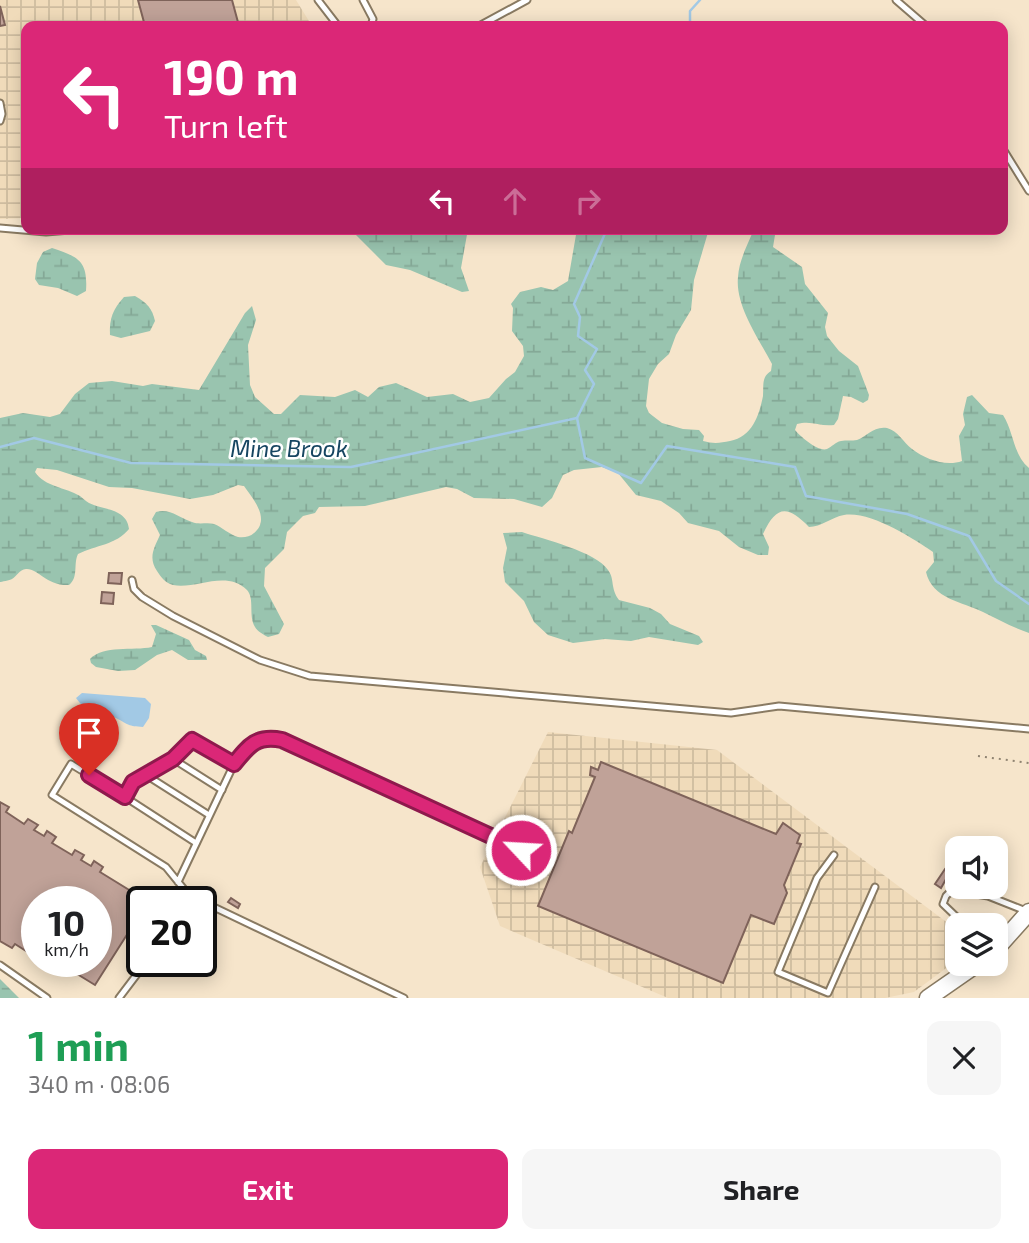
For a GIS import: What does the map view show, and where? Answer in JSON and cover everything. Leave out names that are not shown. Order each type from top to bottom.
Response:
[{"type":"main road","points":[[1008,936],[1029,912]]},
{"type":"main road","points":[[928,998],[960,976]]},
{"type":"lane","points":[[318,0],[334,21]]},
{"type":"lane","points":[[363,0],[372,21]]},
{"type":"lane","points":[[488,21],[527,0]]},
{"type":"lane","points":[[896,0],[920,21]]},
{"type":"lane","points":[[0,103],[0,121]]},
{"type":"lane","points":[[1008,157],[1029,191]]},
{"type":"lane","points":[[0,228],[21,230]]},
{"type":"lane","points":[[132,580],[134,589],[142,597],[173,616],[260,660],[310,676],[731,713],[779,706],[1029,729]]},
{"type":"lane","points":[[178,882],[234,764],[254,743],[268,737],[282,740],[521,850]]},
{"type":"lane","points":[[125,797],[133,782],[173,759],[192,740],[234,764]]},
{"type":"lane","points":[[173,759],[222,790]]},
{"type":"lane","points":[[181,886],[166,867],[52,794],[71,764],[196,843]]},
{"type":"lane","points":[[146,775],[209,815]]},
{"type":"lane","points":[[834,855],[817,878],[778,972],[828,993],[875,887]]},
{"type":"lane","points":[[952,913],[943,904],[946,896],[953,890],[988,896],[1029,912]]},
{"type":"lane","points":[[217,909],[404,998]]},
{"type":"lane","points":[[0,965],[47,998]]},
{"type":"lane","points":[[119,998],[135,977]]},
{"type":"path","points":[[978,756],[1029,763]]},
{"type":"shaded area","points":[[0,0],[296,0],[309,21],[21,21],[21,218],[0,219]]},
{"type":"shaded area","points":[[548,732],[717,750],[945,921],[945,969],[914,992],[885,998],[668,998],[500,926],[480,867]]},
{"type":"green space","points":[[356,235],[467,235],[461,268],[469,291],[462,292],[410,270],[386,265]]},
{"type":"green space","points":[[576,235],[707,235],[694,280],[691,310],[676,335],[669,354],[658,364],[649,379],[646,406],[649,413],[662,423],[699,430],[704,436],[703,441],[730,441],[744,435],[753,424],[763,396],[764,379],[771,371],[772,364],[740,299],[740,264],[751,235],[775,235],[773,247],[802,267],[805,284],[828,313],[825,327],[827,336],[839,351],[858,366],[869,395],[868,400],[863,403],[843,396],[834,425],[797,424],[795,430],[801,436],[819,448],[827,449],[839,442],[857,440],[874,430],[887,428],[923,456],[936,461],[956,463],[962,461],[959,436],[965,425],[963,414],[967,397],[972,395],[989,413],[1003,415],[1020,457],[1029,468],[1029,633],[941,594],[929,581],[926,572],[934,562],[933,552],[878,521],[844,515],[809,527],[794,514],[783,511],[777,513],[763,534],[769,547],[768,555],[758,555],[739,547],[719,531],[688,523],[661,501],[636,495],[618,473],[602,467],[574,470],[563,475],[552,498],[542,507],[514,499],[474,498],[457,489],[446,487],[365,506],[319,507],[315,513],[303,516],[287,532],[284,549],[265,568],[264,586],[284,624],[279,634],[268,637],[255,627],[249,594],[239,584],[220,581],[173,585],[162,578],[153,562],[153,553],[160,535],[152,519],[156,512],[170,512],[195,523],[214,524],[238,537],[252,534],[259,527],[261,515],[244,486],[238,485],[213,495],[190,499],[132,488],[109,487],[57,470],[37,468],[35,472],[44,481],[74,493],[89,503],[119,513],[124,517],[129,529],[112,542],[78,554],[74,578],[69,585],[54,583],[30,569],[0,582],[0,418],[23,413],[50,417],[60,414],[75,394],[89,383],[112,381],[199,390],[245,313],[252,306],[256,320],[248,345],[250,385],[255,397],[274,414],[281,414],[300,395],[335,397],[355,390],[368,397],[379,387],[396,383],[427,397],[453,394],[470,402],[489,398],[515,372],[524,356],[523,346],[512,331],[511,304],[520,292],[541,287],[553,290],[568,281]]},
{"type":"green space","points":[[52,248],[69,254],[80,262],[85,273],[86,291],[77,296],[58,288],[39,285],[35,279],[37,263],[43,252]]},
{"type":"green space","points":[[135,296],[146,304],[152,313],[155,321],[150,331],[121,338],[110,335],[111,319],[117,306],[124,297]]},
{"type":"green space","points":[[522,532],[593,557],[610,573],[614,592],[619,600],[650,608],[661,614],[670,624],[699,636],[703,642],[698,645],[649,637],[631,641],[605,639],[573,643],[548,635],[534,622],[524,601],[505,582],[503,568],[507,548],[503,533]]},
{"type":"green space","points":[[151,625],[189,640],[195,650],[206,656],[207,660],[188,660],[172,650],[157,655],[135,670],[118,671],[96,667],[91,663],[90,659],[102,652],[152,647],[156,634]]},
{"type":"green space","points":[[0,979],[19,998],[0,998]]},
{"type":"water","points":[[82,693],[145,698],[151,704],[149,718],[143,727],[129,725],[84,706],[76,698]]},
{"type":"building","points":[[138,0],[232,0],[238,21],[144,21]]},
{"type":"building","points":[[0,6],[5,25],[0,26]]},
{"type":"building","points":[[109,573],[122,573],[121,584],[108,583]]},
{"type":"building","points":[[102,592],[114,593],[113,604],[101,603]]},
{"type":"building","points":[[601,762],[776,834],[783,823],[800,835],[797,843],[801,844],[784,885],[787,893],[774,924],[751,915],[723,983],[538,906],[595,777],[590,775],[591,767],[598,770]]},
{"type":"building","points":[[0,802],[9,807],[6,812],[24,824],[28,819],[38,825],[34,830],[44,836],[47,831],[56,837],[52,843],[72,855],[75,850],[84,855],[81,860],[91,866],[94,861],[103,867],[100,872],[126,888],[126,936],[112,958],[112,886],[21,886],[21,948],[15,944],[12,948],[0,941]]},
{"type":"building","points":[[945,869],[945,881],[941,888],[935,884]]},
{"type":"building","points":[[231,898],[240,904],[238,908],[228,902]]},
{"type":"building","points":[[82,977],[100,977],[95,985]]},
{"type":"waterway","points":[[690,21],[690,11],[700,0]]},
{"type":"waterway","points":[[577,418],[594,384],[585,370],[597,349],[578,336],[580,317],[574,304],[604,235]]},
{"type":"waterway","points":[[577,418],[585,458],[641,483],[667,446],[795,467],[806,496],[907,514],[969,536],[996,581],[1029,604]]},
{"type":"waterway","name":"Mine Brook","points":[[0,447],[34,438],[131,463],[351,467],[577,418]]},
{"type":"route","points":[[89,775],[125,797],[133,782],[173,759],[192,740],[234,764],[254,743],[268,737],[282,740],[521,850]]}]
